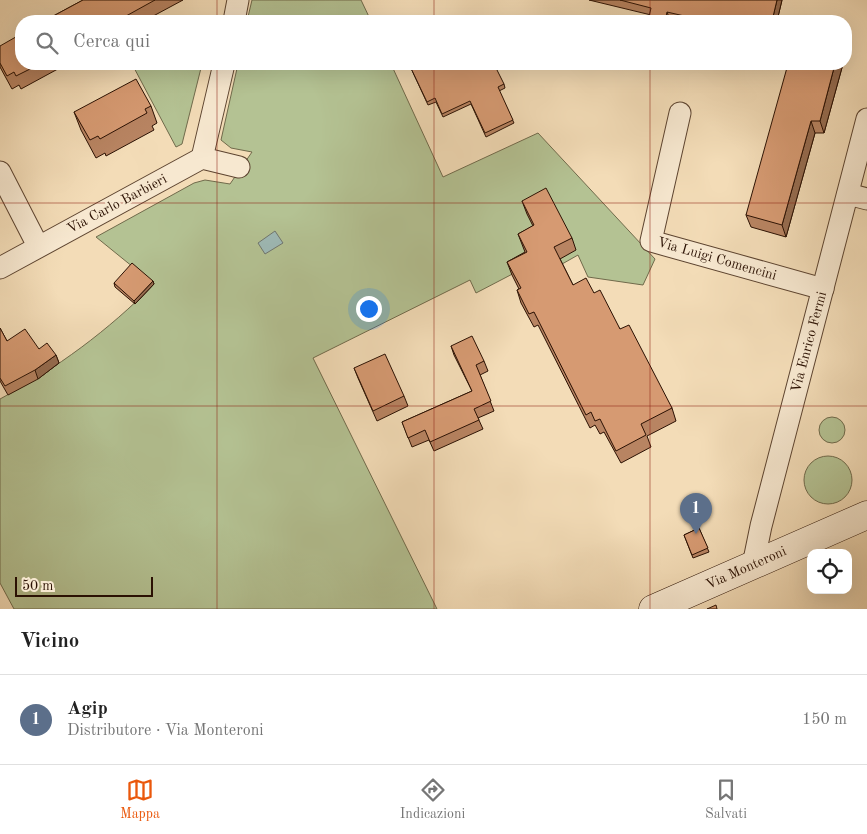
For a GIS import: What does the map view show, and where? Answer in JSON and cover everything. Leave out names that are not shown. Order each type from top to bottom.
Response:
[{"type":"main road","name":"Via Monteroni","points":[[653,609],[867,515]]},
{"type":"street","points":[[235,15],[238,0]]},
{"type":"street","points":[[223,70],[202,158],[239,167]]},
{"type":"street","name":"Via Luigi Comencini","points":[[680,113],[651,241],[823,289]]},
{"type":"street","name":"Via Enrico Fermi","points":[[754,565],[761,526],[823,289],[857,196],[867,119]]},
{"type":"street","name":"Via Carlo Barbieri","points":[[0,268],[202,158]]},
{"type":"street","points":[[0,172],[38,246]]},
{"type":"green space","points":[[252,0],[361,0],[368,15],[248,15]]},
{"type":"green space","points":[[135,70],[200,70],[182,144],[176,147]]},
{"type":"green space","points":[[237,70],[394,70],[443,177],[538,133],[655,259],[643,285],[588,277],[578,255],[555,268],[539,238],[538,276],[524,268],[476,293],[470,280],[313,358],[437,609],[14,609],[0,583],[0,399],[41,375],[81,348],[119,317],[154,284],[96,237],[194,183],[205,180],[230,184],[252,152],[231,148],[221,140]]},
{"type":"green space","points":[[832,417],[841,421],[845,430],[841,439],[832,443],[823,439],[819,430],[823,421]]},
{"type":"green space","points":[[828,456],[837,458],[845,463],[850,471],[852,480],[850,489],[845,497],[837,502],[828,504],[819,502],[811,497],[806,489],[804,480],[806,471],[811,463],[819,458]]},
{"type":"water","points":[[275,231],[283,243],[265,254],[258,243]]},
{"type":"building","points":[[83,0],[155,0],[128,15],[55,15]]},
{"type":"building","points":[[620,0],[777,0],[773,15],[680,15],[667,12],[666,15],[649,15],[651,8]]},
{"type":"building","points":[[15,37],[15,70],[28,70],[16,76],[14,72],[7,76],[0,63],[0,46]]},
{"type":"building","points":[[412,70],[497,70],[504,84],[498,87],[513,120],[485,133],[470,101],[442,114],[435,98],[427,102]]},
{"type":"building","points":[[786,70],[833,70],[820,121],[811,121],[782,225],[746,215]]},
{"type":"building","points":[[136,79],[151,106],[145,109],[147,113],[100,139],[98,136],[90,140],[74,112]]},
{"type":"building","points":[[546,188],[572,238],[554,247],[573,285],[586,278],[594,293],[600,290],[620,329],[629,325],[672,408],[641,424],[646,435],[616,451],[600,419],[595,421],[591,412],[586,415],[534,312],[529,314],[517,290],[521,288],[507,262],[527,252],[518,234],[534,225],[522,201]]},
{"type":"building","points":[[132,263],[153,281],[134,301],[114,283]]},
{"type":"building","points":[[0,328],[7,341],[25,329],[39,349],[47,343],[56,355],[35,370],[5,386],[0,378]]},
{"type":"building","points":[[472,336],[484,361],[476,365],[491,401],[474,409],[479,420],[430,442],[425,430],[408,438],[402,422],[472,391],[451,346]]},
{"type":"building","points":[[385,354],[404,396],[373,411],[354,368]]},
{"type":"building","points":[[699,528],[708,548],[692,555],[684,535]]},
{"type":"building","points":[[716,605],[717,609],[707,609]]},
{"type":"place","name":"Agip","points":[[696,534]]}]
